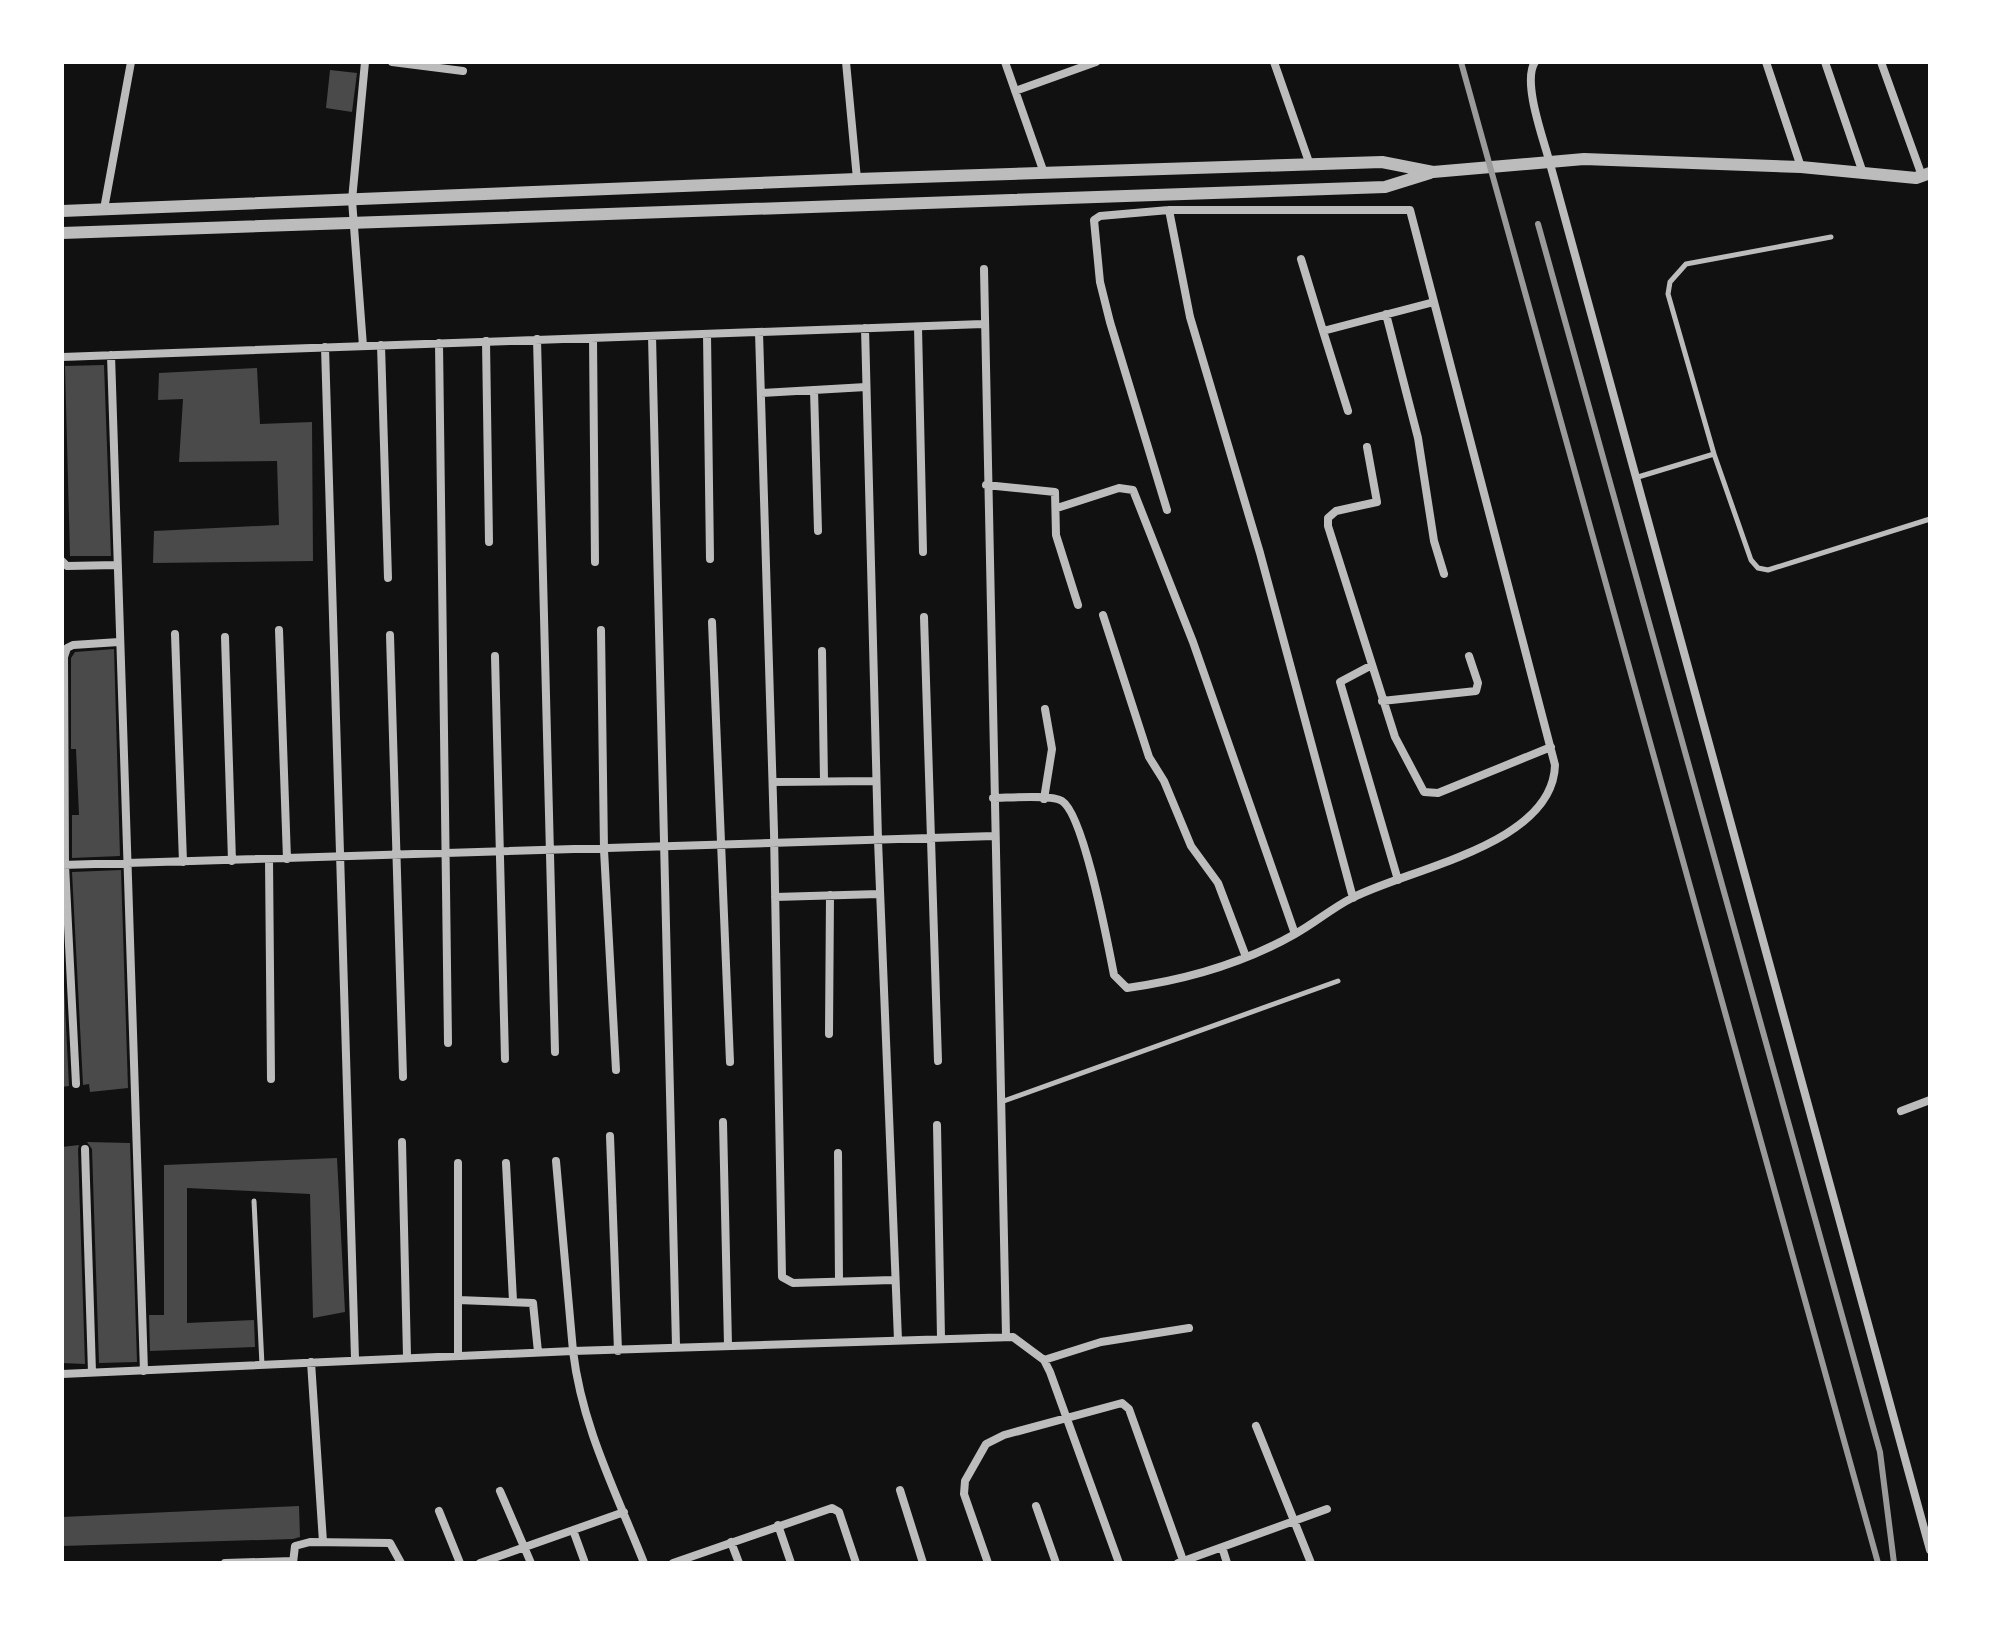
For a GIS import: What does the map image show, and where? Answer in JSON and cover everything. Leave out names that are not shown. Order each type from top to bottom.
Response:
[{"type":"street","points":[[104,209],[131,62]]},
{"type":"street","points":[[363,346],[352,200],[365,62]]},
{"type":"street","points":[[392,62],[463,71]]},
{"type":"street","points":[[846,62],[857,179]]},
{"type":"street","points":[[1005,62],[1044,173]]},
{"type":"street","points":[[1015,91],[1096,62]]},
{"type":"street","points":[[1274,62],[1310,165]]},
{"type":"street","points":[[1535,62],[1530,76],[1532,92],[1549,160],[1930,1550]]},
{"type":"street","points":[[1766,62],[1801,167]]},
{"type":"street","points":[[1825,62],[1863,173]]},
{"type":"street","points":[[62,211],[857,179],[1382,162],[1433,172],[1479,171],[1549,160],[1801,167],[1925,177],[1881,62]]},
{"type":"street","points":[[62,233],[1385,187],[1433,172]]},
{"type":"street","points":[[1169,210],[1190,317],[1260,553],[1353,898]]},
{"type":"street","points":[[993,798],[1063,801],[1074,818],[1119,984],[1127,988],[1183,978],[1246,957],[1295,934],[1353,898],[1474,850],[1526,819],[1547,799],[1555,783],[1551,747],[1410,210],[1169,210],[1100,216],[1093,225],[1110,322],[1167,510]]},
{"type":"street","points":[[1301,259],[1348,411]]},
{"type":"street","points":[[984,269],[986,485],[1006,1336]]},
{"type":"street","points":[[1323,331],[1434,302]]},
{"type":"street","points":[[1386,314],[1418,438],[1434,541],[1444,574]]},
{"type":"street","points":[[62,357],[983,324]]},
{"type":"street","points":[[918,327],[923,552]]},
{"type":"street","points":[[865,328],[879,894],[893,1280],[898,1340]]},
{"type":"street","points":[[759,332],[773,782],[782,1277],[793,1283],[893,1280]]},
{"type":"street","points":[[707,334],[710,559]]},
{"type":"street","points":[[652,336],[676,1346]]},
{"type":"street","points":[[593,338],[595,562]]},
{"type":"street","points":[[537,339],[555,1052]]},
{"type":"street","points":[[486,341],[489,542]]},
{"type":"street","points":[[439,343],[448,1043]]},
{"type":"street","points":[[381,345],[388,578]]},
{"type":"street","points":[[325,347],[355,1359]]},
{"type":"street","points":[[111,355],[144,1371]]},
{"type":"street","points":[[761,393],[866,387]]},
{"type":"street","points":[[814,390],[818,531]]},
{"type":"street","points":[[1367,447],[1377,502],[1336,511],[1328,518],[1328,526],[1382,701],[1407,761],[1424,792],[1430,795],[1551,747]]},
{"type":"street","points":[[986,485],[1051,489],[1055,492],[1058,547],[1078,605]]},
{"type":"street","points":[[1057,508],[1119,488],[1133,490],[1193,642],[1295,934]]},
{"type":"street","points":[[62,561],[67,566],[117,565]]},
{"type":"street","points":[[1103,615],[1149,757],[1164,781],[1191,846],[1218,883],[1246,957]]},
{"type":"street","points":[[924,617],[938,1061]]},
{"type":"street","points":[[712,622],[730,1062]]},
{"type":"street","points":[[279,630],[287,859]]},
{"type":"street","points":[[601,630],[604,850],[616,1070]]},
{"type":"street","points":[[175,634],[183,862]]},
{"type":"street","points":[[390,635],[403,1077]]},
{"type":"street","points":[[225,637],[232,861]]},
{"type":"street","points":[[76,1084],[64,865],[64,657],[67,648],[73,645],[119,642]]},
{"type":"street","points":[[822,651],[824,781]]},
{"type":"street","points":[[495,656],[505,1059]]},
{"type":"street","points":[[1382,701],[1476,691],[1478,683],[1469,656]]},
{"type":"street","points":[[1372,665],[1340,682],[1398,880]]},
{"type":"street","points":[[1044,799],[1052,749],[1045,709]]},
{"type":"street","points":[[773,782],[876,781]]},
{"type":"street","points":[[64,865],[994,836]]},
{"type":"street","points":[[269,859],[271,1079]]},
{"type":"street","points":[[775,897],[879,894]]},
{"type":"street","points":[[829,1034],[830,895]]},
{"type":"street","points":[[1901,1111],[1930,1100]]},
{"type":"street","points":[[723,1122],[728,1345]]},
{"type":"street","points":[[937,1125],[941,1338]]},
{"type":"street","points":[[610,1136],[618,1351]]},
{"type":"street","points":[[402,1142],[407,1356]]},
{"type":"street","points":[[85,1149],[92,1372]]},
{"type":"street","points":[[838,1153],[839,1281]]},
{"type":"street","points":[[556,1161],[578,1393],[587,1424],[644,1563]]},
{"type":"street","points":[[458,1163],[458,1355]]},
{"type":"street","points":[[506,1163],[513,1301]]},
{"type":"street","points":[[458,1300],[530,1302],[535,1306],[538,1352]]},
{"type":"street","points":[[1044,1360],[1101,1342],[1189,1328]]},
{"type":"street","points":[[62,1374],[407,1356],[1006,1336],[1044,1360],[1069,1418],[1119,1563]]},
{"type":"street","points":[[311,1362],[323,1542]]},
{"type":"street","points":[[988,1563],[964,1494],[965,1481],[978,1453],[986,1444],[1004,1435],[1116,1404],[1126,1405],[1182,1562],[1327,1509]]},
{"type":"street","points":[[1256,1426],[1311,1563]]},
{"type":"street","points":[[900,1490],[923,1563]]},
{"type":"street","points":[[500,1491],[531,1563]]},
{"type":"street","points":[[1036,1506],[1056,1563]]},
{"type":"street","points":[[673,1563],[692,1560],[731,1542],[832,1508],[839,1512],[856,1563]]},
{"type":"street","points":[[439,1511],[460,1563]]},
{"type":"street","points":[[480,1563],[624,1512]]},
{"type":"street","points":[[778,1525],[791,1563]]},
{"type":"street","points":[[573,1530],[585,1563]]},
{"type":"street","points":[[225,1563],[293,1562],[295,1546],[323,1542],[390,1543],[401,1563]]},
{"type":"street","points":[[731,1542],[739,1563]]},
{"type":"street","points":[[1222,1547],[1227,1563]]},
{"type":"lane","points":[[1831,237],[1686,264],[1670,282],[1668,294],[1714,454],[1751,560],[1758,568],[1783,566],[1930,519]]},
{"type":"lane","points":[[1638,477],[1714,454]]},
{"type":"lane","points":[[1000,1102],[1338,981]]},
{"type":"lane","points":[[254,1201],[262,1365]]},
{"type":"building","points":[[330,70],[357,73],[352,112],[326,108]]},
{"type":"building","points":[[104,365],[111,556],[70,556],[65,366]]},
{"type":"building","points":[[257,368],[260,424],[312,422],[313,561],[153,563],[154,531],[279,525],[277,461],[179,462],[183,399],[158,400],[159,373]]},
{"type":"building","points":[[114,649],[120,856],[72,858],[72,815],[79,815],[76,749],[71,749],[71,658],[75,652]]},
{"type":"building","points":[[121,870],[128,1088],[90,1092],[89,1084],[83,1085],[72,872]]},
{"type":"building","points":[[62,945],[69,1086],[62,1087]]},
{"type":"building","points":[[87,1142],[130,1143],[137,1362],[99,1363],[92,1149]]},
{"type":"building","points":[[79,1145],[85,1364],[62,1363],[62,1147]]},
{"type":"building","points":[[337,1158],[345,1312],[313,1318],[310,1194],[187,1188],[187,1323],[254,1320],[255,1347],[150,1351],[149,1315],[164,1315],[164,1165]]},
{"type":"building","points":[[299,1506],[300,1537],[293,1539],[62,1546],[62,1517]]},
{"type":"railway","points":[[1461,62],[1878,1563]]},
{"type":"railway","points":[[1538,224],[1880,1452],[1894,1563]]}]
